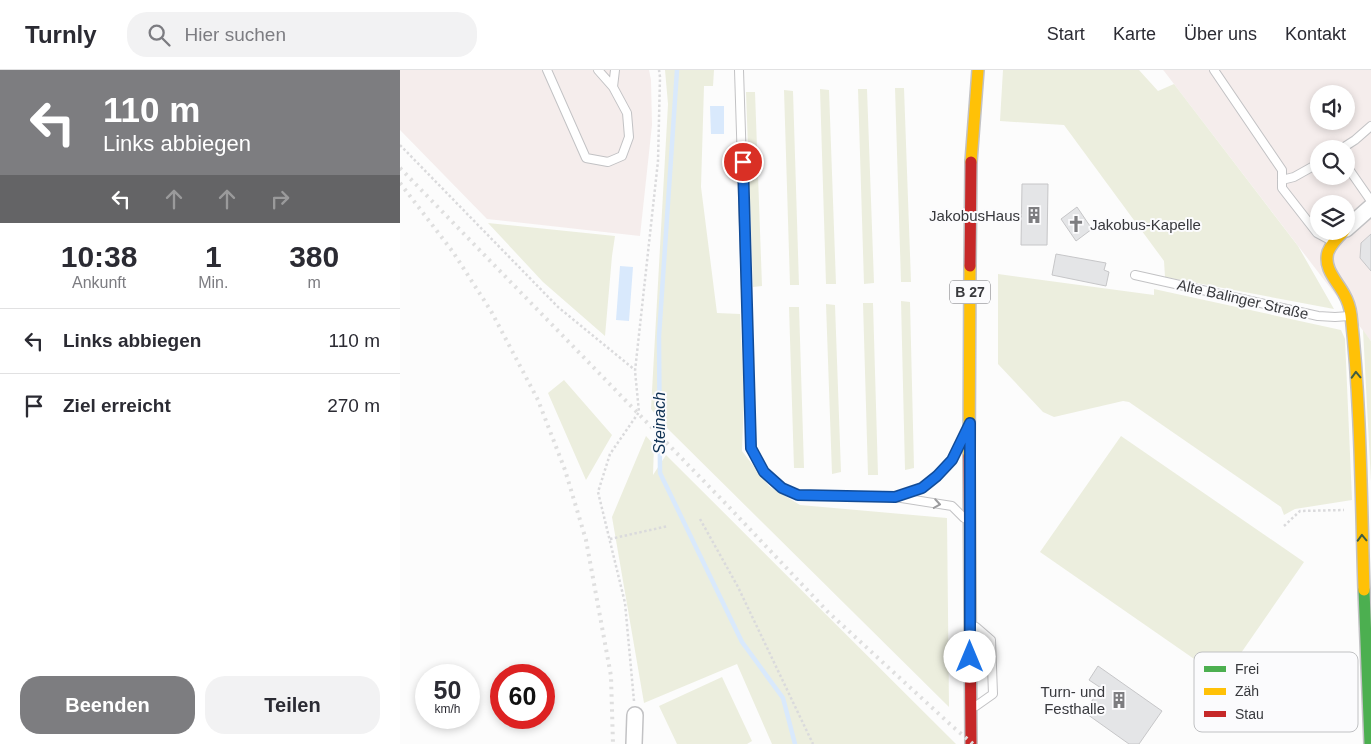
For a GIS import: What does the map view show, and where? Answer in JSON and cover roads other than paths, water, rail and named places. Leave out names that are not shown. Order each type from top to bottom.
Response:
[{"type":"main road","name":"B 27","points":[[971,162],[978,70]]},
{"type":"main road","name":"B 27","points":[[966,79],[971,162],[969,526],[971,744]]},
{"type":"main road","points":[[1333,242],[1327,253],[1327,265],[1350,306],[1356,363],[1370,744]]},
{"type":"street","points":[[1355,221],[1371,207]]},
{"type":"street","points":[[634,744],[635,716]]},
{"type":"lane","points":[[547,70],[586,158],[608,162],[622,156],[629,137],[627,113],[613,87],[598,70]]},
{"type":"lane","points":[[613,87],[615,70]]},
{"type":"lane","points":[[739,70],[751,448],[764,472],[782,488],[798,495],[895,497],[952,506],[969,526]]},
{"type":"lane","points":[[1214,70],[1282,170],[1282,188],[1317,233],[1333,242]]},
{"type":"lane","points":[[1355,141],[1371,126]]},
{"type":"lane","points":[[1282,180],[1294,178],[1310,168]]},
{"type":"lane","points":[[1355,178],[1371,201]]},
{"type":"lane","name":"Alte Balinger Straße","points":[[1135,275],[1318,316],[1351,319]]},
{"type":"lane","points":[[895,497],[922,488],[937,476],[952,460],[970,423]]},
{"type":"lane","points":[[970,621],[991,640],[993,694],[970,710]]},
{"type":"water","points":[[710,106],[724,106],[724,134],[711,134]]},
{"type":"water","points":[[620,266],[633,267],[629,321],[616,320]]},
{"type":"waterway","name":"Steinach","points":[[677,70],[659,336],[660,473],[742,642],[783,698],[795,744]]},
{"type":"railway","points":[[400,168],[728,506],[828,612],[973,744]]},
{"type":"railway","points":[[400,183],[453,252],[491,311],[538,400],[565,470],[586,540],[611,676],[613,744]]},
{"type":"place","name":"JakobusHaus","points":[[1034,215]]},
{"type":"place","name":"Jakobus-Kapelle","points":[[1076,224]]},
{"type":"place","name":"Turn- und Festhalle","points":[[1119,700]]}]
